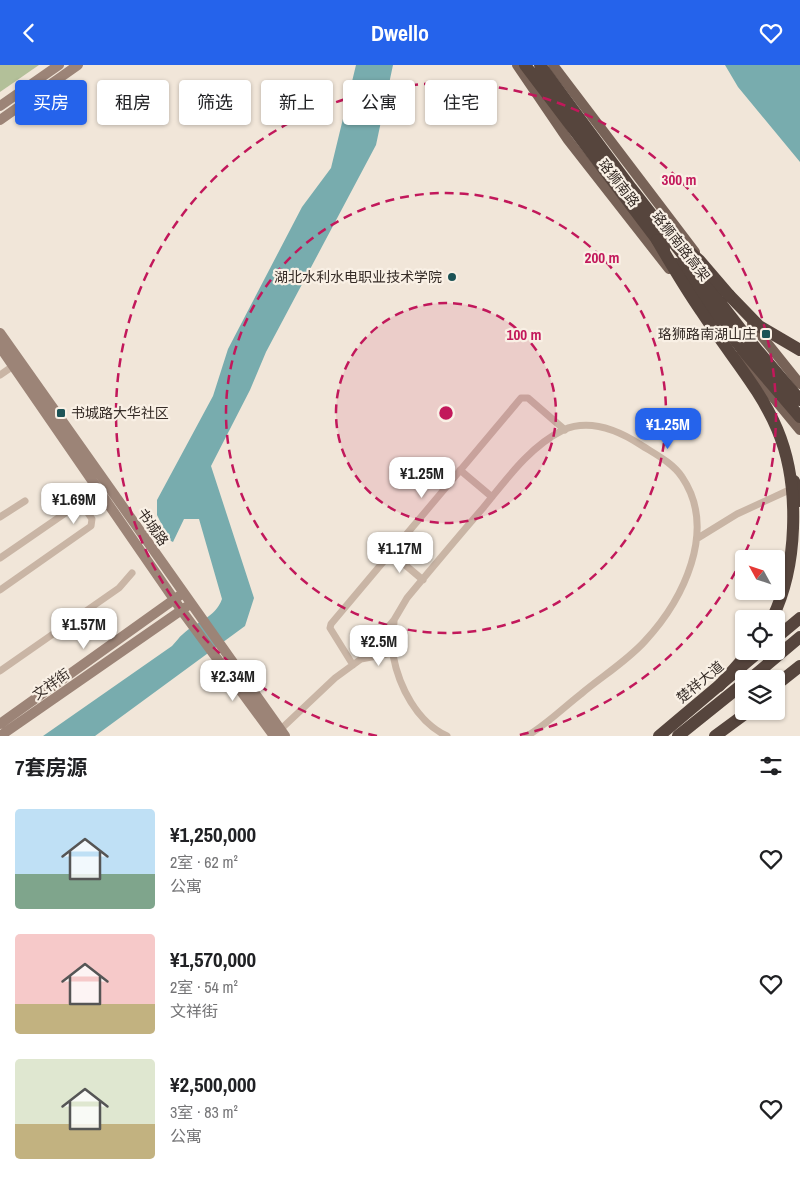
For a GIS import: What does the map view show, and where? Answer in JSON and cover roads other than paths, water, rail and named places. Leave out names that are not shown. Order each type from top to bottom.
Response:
[{"type":"highway","name":"珞狮南路高架","points":[[526,65],[662,236],[800,400]]},
{"type":"highway","name":"珞狮南路高架","points":[[540,65],[631,188],[662,236],[746,354],[800,417]]},
{"type":"highway","points":[[662,236],[699,260],[747,315],[771,334],[799,351]]},
{"type":"highway","points":[[662,236],[701,312],[760,394],[783,441],[800,501]]},
{"type":"highway","points":[[775,610],[790,569],[793,545],[794,498],[790,469]]},
{"type":"highway","points":[[785,630],[800,618]]},
{"type":"highway","points":[[761,670],[800,637]]},
{"type":"highway","points":[[666,736],[719,686],[742,660]]},
{"type":"highway","name":"楚祥大道","points":[[659,736],[749,660]]},
{"type":"highway","points":[[785,678],[800,666]]},
{"type":"highway","points":[[785,686],[800,675]]},
{"type":"highway","points":[[678,736],[735,690]]},
{"type":"highway","points":[[715,736],[735,719]]},
{"type":"highway","points":[[715,736],[737,720]]},
{"type":"main road","points":[[0,106],[59,65]]},
{"type":"main road","points":[[0,120],[78,65]]},
{"type":"main road","name":"珞狮南路","points":[[517,65],[574,147],[706,317],[800,430]]},
{"type":"main road","name":"珞狮南路","points":[[553,65],[729,296],[800,384]]},
{"type":"main road","name":"书城路","points":[[0,333],[17,363],[175,601],[182,611],[195,621],[280,734]]},
{"type":"main road","name":"书城路","points":[[0,347],[17,363],[191,603],[195,621]]},
{"type":"main road","name":"文祥街","points":[[0,724],[175,601],[183,592]]},
{"type":"main road","name":"文祥街","points":[[0,736],[191,603]]},
{"type":"street","points":[[0,375],[17,363]]},
{"type":"street","points":[[353,665],[330,628],[331,624],[521,398],[528,398],[565,430]]},
{"type":"street","points":[[280,734],[335,678],[361,659],[394,620],[407,598],[527,455],[565,430],[582,427],[608,427],[623,433],[672,465],[683,477],[694,503],[698,538],[685,582],[669,610],[644,642],[527,736]]},
{"type":"street","points":[[460,470],[492,497]]},
{"type":"street","points":[[698,538],[737,514],[786,491]]},
{"type":"street","points":[[0,517],[25,501]]},
{"type":"street","points":[[0,558],[77,505],[84,507],[92,519],[91,526],[0,590]]},
{"type":"street","points":[[391,553],[422,580]]},
{"type":"street","points":[[0,671],[119,588],[132,573]]},
{"type":"street","points":[[394,620],[392,653],[409,699],[419,713],[447,736]]},
{"type":"street","points":[[361,659],[392,653]]},
{"type":"water","points":[[356,65],[393,65],[390,80],[352,80]]},
{"type":"water","points":[[725,65],[800,65],[800,162],[738,87]]},
{"type":"water","points":[[343,119],[343,125],[380,125],[376,145],[266,352],[250,390],[211,466],[254,598],[245,626],[95,736],[43,736],[172,646],[188,630],[215,611],[219,605],[222,599],[199,519],[184,519],[173,542],[159,535],[163,527],[157,515],[157,500],[213,396],[228,349],[302,207],[331,168]]},
{"type":"place","name":"湖北水利水电职业技术学院","points":[[452,277]]},
{"type":"place","name":"珞狮路南湖山庄","points":[[766,334]]},
{"type":"place","name":"书城路大华社区","points":[[61,413]]}]
